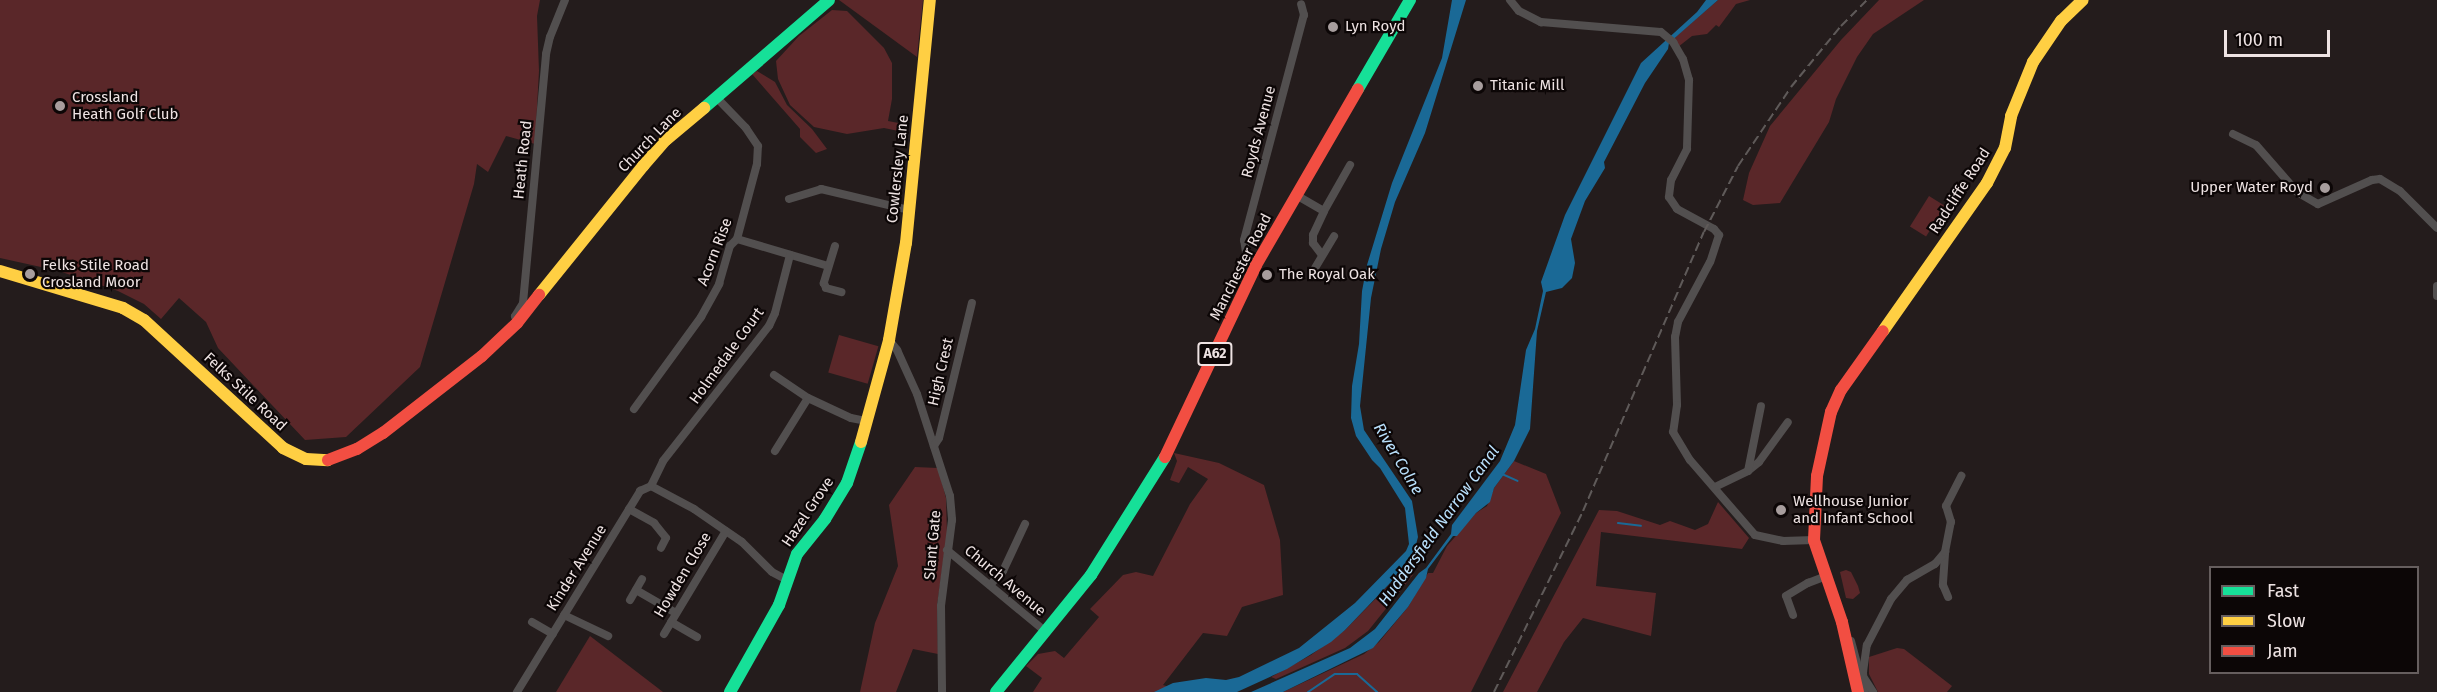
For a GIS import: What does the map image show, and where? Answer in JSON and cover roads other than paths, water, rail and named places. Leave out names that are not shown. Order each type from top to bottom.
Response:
[{"type":"street","name":"Heath Road","points":[[517,323],[515,316],[523,303],[546,54],[550,37],[565,0]]},
{"type":"street","name":"Church Lane","points":[[517,323],[666,140],[829,0]]},
{"type":"street","name":"Cowlersley Lane","points":[[889,340],[909,210],[930,0]]},
{"type":"street","name":"Manchester Road","points":[[996,692],[1091,575],[1156,473],[1180,430],[1256,265],[1410,0]]},
{"type":"street","points":[[1510,0],[1519,11],[1541,22],[1661,32],[1670,39],[1683,59],[1689,80],[1687,149],[1671,180],[1669,196],[1677,209],[1714,229],[1719,235],[1710,261],[1678,322],[1675,337],[1677,405],[1673,432],[1690,460],[1755,535],[1783,541],[1814,540],[1858,668],[1873,692]]},
{"type":"street","name":"Radcliffe Road","points":[[1814,540],[1821,449],[1831,412],[1841,390],[1987,183],[2005,148],[2011,116],[2033,62],[2061,21],[2083,0]]},
{"type":"street","name":"Royds Avenue","points":[[1256,265],[1246,252],[1244,240],[1304,15],[1301,4]]},
{"type":"street","name":"Acorn Rise","points":[[634,409],[701,317],[719,284],[730,246],[737,239],[757,164],[758,146],[746,128],[716,97]]},
{"type":"street","points":[[2234,134],[2256,145],[2297,192],[2318,204],[2372,180],[2380,179],[2400,191],[2437,228]]},
{"type":"street","points":[[1322,255],[1313,243],[1313,235],[1350,165]]},
{"type":"street","points":[[789,199],[821,189],[909,210]]},
{"type":"street","points":[[1296,195],[1324,211]]},
{"type":"street","points":[[1315,268],[1334,236]]},
{"type":"street","points":[[737,239],[828,266]]},
{"type":"street","points":[[835,246],[824,283],[826,288],[841,292]]},
{"type":"street","name":"Holmedale Court","points":[[663,461],[671,454],[769,326],[775,313],[790,255]]},
{"type":"street","name":"Felks Stile Road","points":[[0,271],[123,308],[144,320],[283,448],[306,459],[329,460],[357,449],[383,433],[482,356],[517,323]]},
{"type":"street","points":[[2437,286],[2437,296]]},
{"type":"street","name":"High Crest","points":[[933,446],[939,438],[972,303]]},
{"type":"street","name":"Hazel Grove","points":[[730,692],[778,605],[797,554],[825,519],[847,483],[889,340]]},
{"type":"street","name":"Slant Gate","points":[[889,340],[897,350],[917,393],[950,496],[952,520],[941,606],[942,692]]},
{"type":"street","points":[[774,375],[808,398],[851,418],[867,421]]},
{"type":"street","points":[[775,451],[808,398]]},
{"type":"street","points":[[1748,471],[1749,455],[1756,439],[1761,406]]},
{"type":"street","points":[[1715,487],[1748,471],[1759,462],[1788,422]]},
{"type":"street","name":"Kinder Avenue","points":[[517,692],[640,491],[651,486],[663,461]]},
{"type":"street","points":[[1948,597],[1942,585],[1942,568],[1951,522],[1946,506],[1961,477]]},
{"type":"street","points":[[651,486],[742,542],[772,572],[787,580]]},
{"type":"street","points":[[629,509],[654,523],[666,538],[661,548]]},
{"type":"street","points":[[990,585],[1003,572],[1025,524]]},
{"type":"street","name":"Howden Close","points":[[664,634],[726,531]]},
{"type":"street","name":"Church Avenue","points":[[947,550],[1046,632]]},
{"type":"street","points":[[1864,692],[1863,675],[1867,645],[1891,598],[1908,580],[1935,564],[1945,552]]},
{"type":"street","points":[[1793,615],[1786,596],[1826,576]]},
{"type":"street","points":[[630,600],[642,579]]},
{"type":"street","points":[[636,590],[676,613]]},
{"type":"street","points":[[564,615],[608,636]]},
{"type":"street","points":[[532,622],[553,634]]},
{"type":"street","points":[[671,622],[697,637]]},
{"type":"street","points":[[1842,622],[1842,631],[1858,692]]},
{"type":"water","points":[[1452,0],[1466,0],[1425,133],[1395,202],[1381,249],[1371,298],[1360,406],[1364,430],[1412,501],[1418,537],[1414,552],[1391,582],[1345,630],[1331,642],[1287,669],[1237,692],[1154,692],[1173,683],[1206,678],[1226,680],[1239,677],[1299,648],[1355,603],[1406,551],[1409,544],[1405,508],[1380,468],[1356,436],[1351,418],[1352,386],[1367,265],[1392,183],[1442,58]]},
{"type":"water","points":[[1706,0],[1718,0],[1669,43],[1668,49],[1645,83],[1604,162],[1605,168],[1585,201],[1571,239],[1575,263],[1572,278],[1562,288],[1546,292],[1537,331],[1530,429],[1514,461],[1494,488],[1490,502],[1476,513],[1457,536],[1453,536],[1428,569],[1426,578],[1408,607],[1373,648],[1283,692],[1251,692],[1350,648],[1375,629],[1419,573],[1426,568],[1451,534],[1452,525],[1500,461],[1515,425],[1526,350],[1535,329],[1543,291],[1541,282],[1565,215],[1641,63],[1697,12]]},
{"type":"waterway","points":[[1502,474],[1518,481]]},
{"type":"waterway","points":[[1618,523],[1641,526]]},
{"type":"waterway","points":[[1308,692],[1335,674],[1357,674],[1377,692]]},
{"type":"railway","points":[[1494,692],[1583,511],[1704,232],[1738,166],[1791,87],[1841,26],[1867,0]]},
{"type":"place","name":"Lyn Royd","points":[[1333,27]]},
{"type":"place","name":"Titanic Mill","points":[[1478,86]]},
{"type":"place","name":"Crossland Heath Golf Club","points":[[60,106]]},
{"type":"place","name":"Upper Water Royd","points":[[2325,188]]},
{"type":"place","name":"Felks Stile Road Crosland Moor","points":[[30,274]]},
{"type":"place","name":"The Royal Oak","points":[[1267,275]]},
{"type":"place","name":"Wellhouse Junior and Infant School","points":[[1781,510]]},
{"type":"water label","name":"River Colne","points":[[1398,459]]},
{"type":"water label","name":"Huddersfield Narrow Canal","points":[[1439,526]]}]
